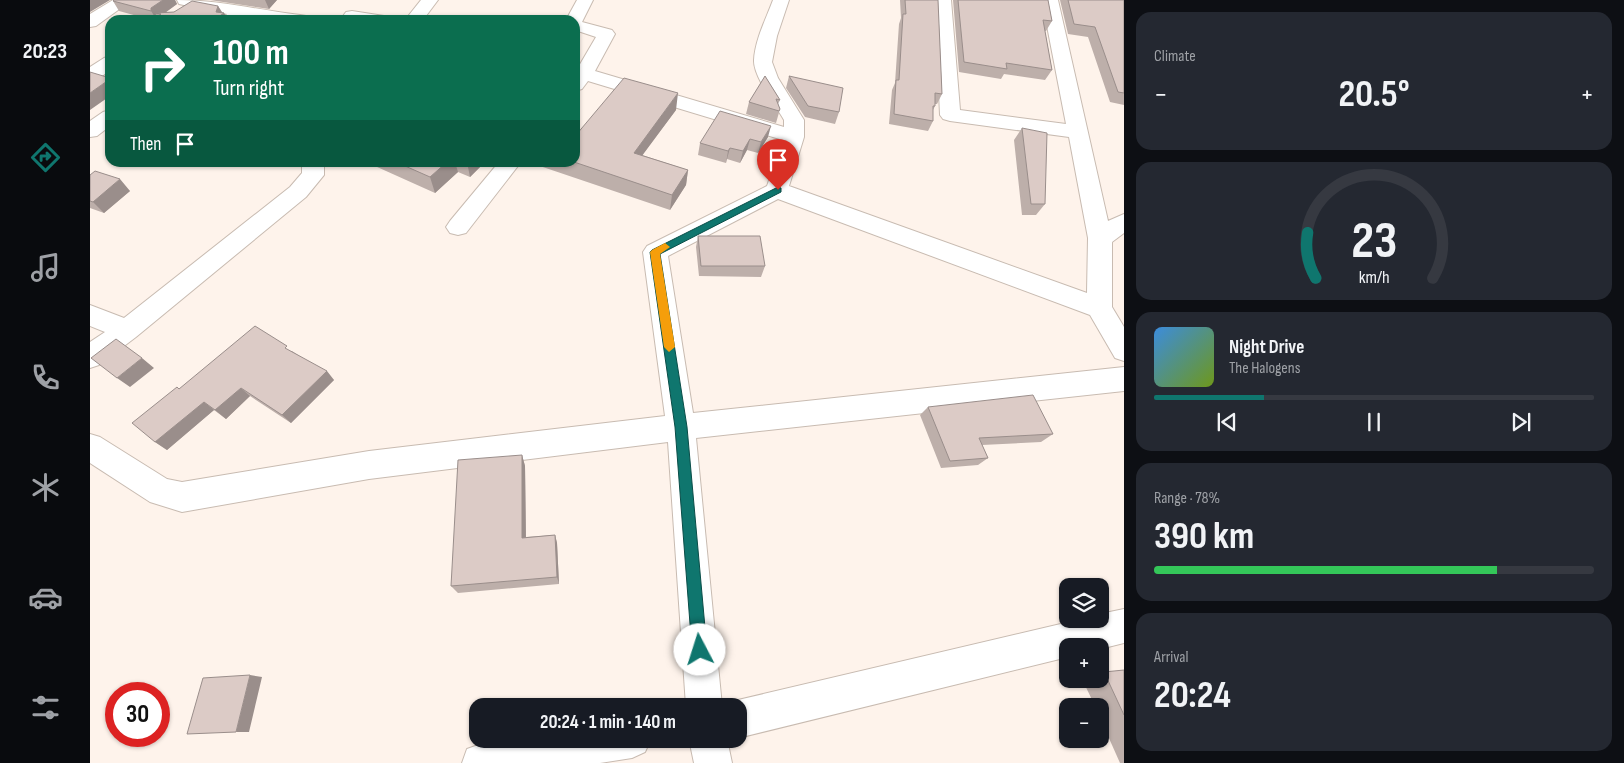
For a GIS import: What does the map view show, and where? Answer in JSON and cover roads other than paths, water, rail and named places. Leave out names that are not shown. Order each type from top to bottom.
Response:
[{"type":"street","points":[[90,22],[124,0]]},
{"type":"street","points":[[352,15],[364,0]]},
{"type":"street","points":[[418,15],[430,0]]},
{"type":"street","points":[[578,15],[585,0]]},
{"type":"street","points":[[703,698],[681,427],[655,252],[778,190],[794,137],[794,120],[769,78],[763,62],[768,36],[781,0]]},
{"type":"street","points":[[943,0],[950,115],[1078,132]]},
{"type":"street","points":[[1050,0],[1100,238],[1099,308],[1124,350]]},
{"type":"street","points":[[176,15],[189,1],[231,15]]},
{"type":"street","points":[[580,27],[606,34],[580,74]]},
{"type":"street","points":[[90,76],[105,66]]},
{"type":"street","points":[[580,78],[794,137]]},
{"type":"street","points":[[90,131],[105,120]]},
{"type":"street","points":[[90,357],[298,192],[313,176],[313,167]]},
{"type":"street","points":[[458,227],[507,167]]},
{"type":"street","points":[[778,190],[1099,308]]},
{"type":"street","points":[[1100,238],[1124,222]]},
{"type":"street","points":[[90,315],[126,330]]},
{"type":"street","points":[[90,447],[162,492],[182,497],[369,466],[681,427],[1124,379]]},
{"type":"street","points":[[747,717],[1124,626]]},
{"type":"street","points":[[481,763],[575,748]]},
{"type":"street","points":[[710,748],[713,763]]}]
